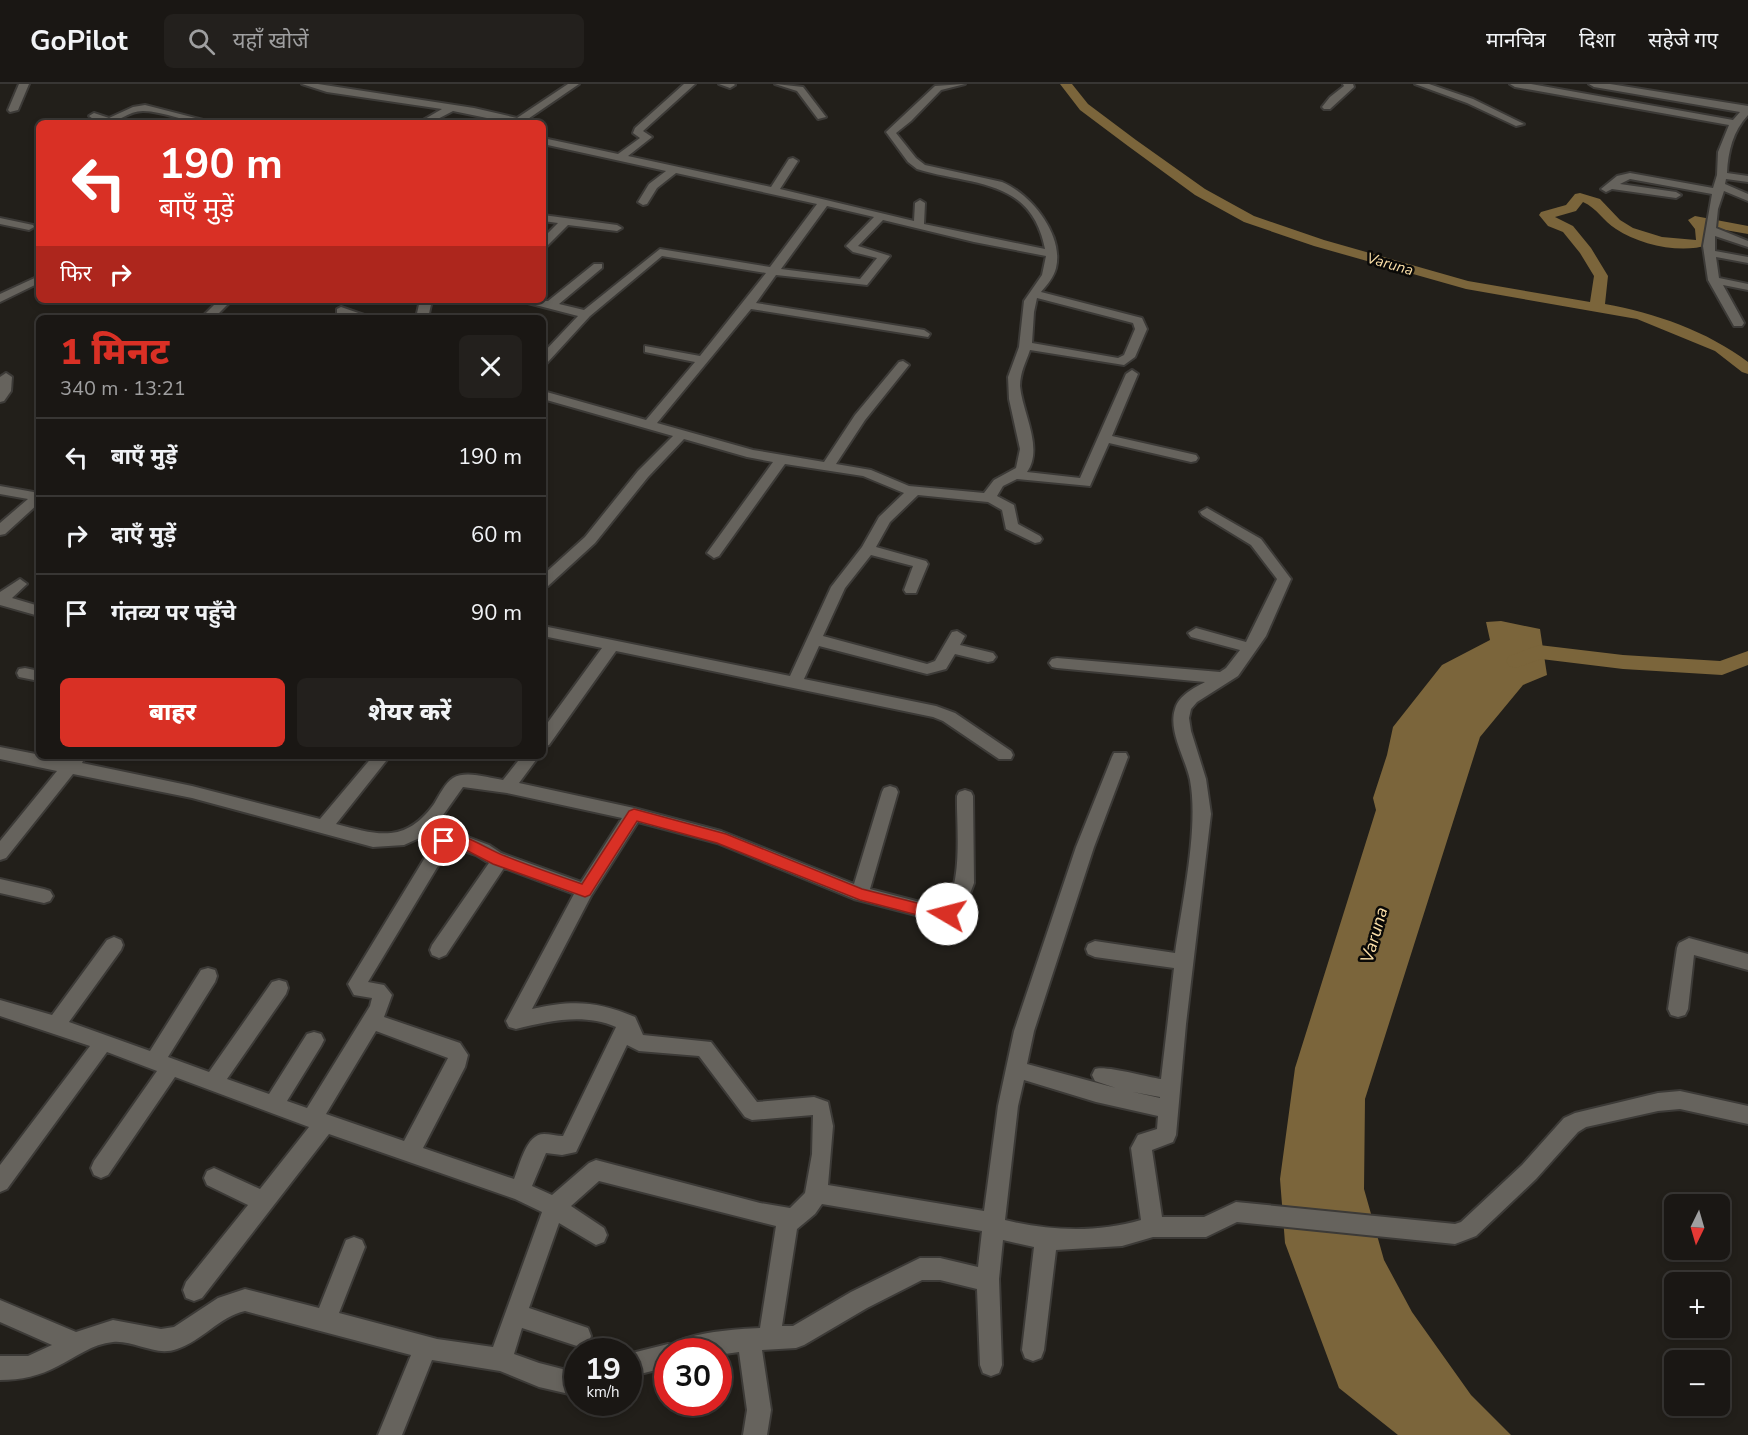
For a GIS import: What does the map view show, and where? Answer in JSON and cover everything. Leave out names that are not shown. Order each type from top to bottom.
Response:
[{"type":"street","points":[[14,110],[24,84]]},
{"type":"street","points":[[520,120],[574,84]]},
{"type":"street","points":[[621,157],[647,137],[638,133],[638,130],[690,84]]},
{"type":"street","points":[[780,84],[800,89],[821,117]]},
{"type":"street","points":[[960,84],[938,88],[908,119],[892,129],[892,134],[912,160],[921,167],[998,186],[1018,194],[1043,228],[1052,254],[1048,279],[1030,302],[1025,345],[1014,375],[1015,402],[1026,458],[1022,470],[998,482],[991,492],[991,498]]},
{"type":"street","points":[[1327,107],[1333,99],[1349,87],[1348,84]]},
{"type":"street","points":[[1420,84],[1470,101],[1520,124]]},
{"type":"street","points":[[1515,84],[1736,123]]},
{"type":"street","points":[[1594,84],[1747,110]]},
{"type":"street","points":[[312,85],[383,93],[508,120]]},
{"type":"street","points":[[111,120],[141,108],[192,120]]},
{"type":"street","points":[[429,120],[451,108]]},
{"type":"street","points":[[1738,322],[1714,280],[1710,253],[1723,152],[1736,123],[1747,110]]},
{"type":"street","points":[[94,116],[106,120]]},
{"type":"street","points":[[174,120],[180,117]]},
{"type":"street","points":[[546,142],[824,202],[974,239],[1052,254]]},
{"type":"street","points":[[546,152],[558,144]]},
{"type":"street","points":[[773,192],[793,161]]},
{"type":"street","points":[[643,202],[653,186],[675,169]]},
{"type":"street","points":[[1719,189],[1748,179]]},
{"type":"street","points":[[1609,187],[1719,189],[1748,198]]},
{"type":"street","points":[[650,424],[748,306],[824,202]]},
{"type":"street","points":[[919,224],[920,203]]},
{"type":"street","points":[[546,357],[586,314],[654,254],[660,252],[773,271],[859,283],[866,282],[884,256],[857,250],[852,246],[882,216]]},
{"type":"street","points":[[546,218],[617,228]]},
{"type":"street","points":[[0,221],[30,227]]},
{"type":"street","points":[[546,241],[566,221]]},
{"type":"street","points":[[1712,225],[1727,238],[1748,244]]},
{"type":"street","points":[[1710,253],[1748,260]]},
{"type":"street","points":[[550,305],[598,266]]},
{"type":"street","points":[[0,299],[36,280]]},
{"type":"street","points":[[1714,280],[1748,286]]},
{"type":"street","points":[[14,290],[36,288]]},
{"type":"street","points":[[1025,345],[1120,362],[1129,357],[1141,329],[1138,321],[1130,318],[1036,294]]},
{"type":"street","points":[[209,315],[223,303]]},
{"type":"street","points":[[541,303],[586,314]]},
{"type":"street","points":[[748,306],[924,334]]},
{"type":"street","points":[[341,311],[354,315]]},
{"type":"street","points":[[649,349],[704,360]]},
{"type":"street","points":[[827,468],[860,418],[903,364]]},
{"type":"street","points":[[1014,476],[1085,483],[1132,374]]},
{"type":"street","points":[[0,398],[5,391],[6,377]]},
{"type":"street","points":[[546,396],[782,459],[866,473],[915,491],[991,498],[1009,508],[1011,526],[1035,539]]},
{"type":"street","points":[[546,580],[590,540],[643,474],[682,434]]},
{"type":"street","points":[[1105,438],[1191,458]]},
{"type":"street","points":[[714,553],[782,459]]},
{"type":"street","points":[[0,490],[36,497]]},
{"type":"street","points":[[795,682],[838,587],[868,549],[884,520],[915,491]]},
{"type":"street","points":[[0,531],[36,499]]},
{"type":"street","points":[[1153,1227],[1141,1148],[1145,1142],[1166,1135],[1202,814],[1198,780],[1181,718],[1183,707],[1213,682],[1225,678],[1250,648],[1258,636],[1284,579],[1256,542],[1207,512]]},
{"type":"street","points":[[868,549],[921,564],[911,590]]},
{"type":"street","points":[[0,600],[20,584]]},
{"type":"street","points":[[0,600],[36,610]]},
{"type":"street","points":[[546,632],[936,712],[949,717],[1005,755]]},
{"type":"street","points":[[1196,633],[1250,648]]},
{"type":"street","points":[[814,639],[927,669],[941,665],[954,642],[988,657]]},
{"type":"street","points":[[546,737],[613,645]]},
{"type":"street","points":[[1057,663],[1225,678]]},
{"type":"street","points":[[0,753],[36,757]]},
{"type":"street","points":[[991,1365],[988,1279],[1008,1106],[1030,1011],[1055,935],[1120,757]]},
{"type":"street","points":[[56,759],[74,761],[386,842],[404,840],[425,828],[457,783],[462,781],[507,787],[634,814],[721,838],[860,894],[939,914],[947,914],[954,908],[965,883],[965,796]]},
{"type":"street","points":[[323,827],[380,759]]},
{"type":"street","points":[[507,787],[529,759]]},
{"type":"street","points":[[0,853],[74,761]]},
{"type":"street","points":[[860,894],[890,792]]},
{"type":"street","points":[[628,1023],[577,1008],[516,1021],[585,891],[634,814]]},
{"type":"street","points":[[425,828],[466,844],[498,860],[585,891]]},
{"type":"street","points":[[194,1290],[264,1202],[319,1121],[379,1008],[382,995],[377,991],[360,988],[357,984],[359,977],[444,837]]},
{"type":"street","points":[[439,950],[495,870],[498,860]]},
{"type":"street","points":[[0,886],[44,896]]},
{"type":"street","points":[[56,1025],[114,945]]},
{"type":"street","points":[[1677,1009],[1686,948],[1689,946],[1748,962]]},
{"type":"street","points":[[1095,949],[1184,962]]},
{"type":"street","points":[[101,1168],[163,1064],[208,976]]},
{"type":"street","points":[[213,1083],[279,988]]},
{"type":"street","points":[[0,1008],[56,1025],[273,1105],[520,1191],[554,1208],[596,1235]]},
{"type":"street","points":[[371,1021],[453,1049],[458,1055],[458,1061],[410,1151]]},
{"type":"street","points":[[520,1191],[537,1148],[542,1143],[561,1146],[569,1144],[628,1023]]},
{"type":"street","points":[[628,1023],[634,1039],[639,1043],[704,1048],[752,1111],[814,1106],[821,1108],[824,1121],[816,1193],[810,1205],[792,1218],[787,1225],[759,1340],[759,1410],[755,1435]]},
{"type":"street","points":[[273,1105],[314,1040]]},
{"type":"street","points":[[0,1182],[103,1042]]},
{"type":"street","points":[[1016,1069],[1096,1092],[1170,1100]]},
{"type":"street","points":[[1102,1075],[1128,1082],[1170,1100]]},
{"type":"street","points":[[816,1193],[993,1225],[1046,1239],[1122,1236],[1153,1227],[1206,1227],[1236,1212],[1455,1234],[1468,1229],[1529,1172],[1571,1125],[1582,1119],[1658,1101],[1680,1100],[1748,1115]]},
{"type":"street","points":[[500,1360],[554,1208],[596,1170],[760,1213],[792,1218]]},
{"type":"street","points":[[214,1178],[264,1202]]},
{"type":"street","points":[[1033,1350],[1046,1239]]},
{"type":"street","points":[[325,1321],[354,1247]]},
{"type":"street","points":[[732,1341],[786,1339],[806,1333],[852,1304],[920,1269],[940,1269],[988,1279]]},
{"type":"street","points":[[0,1368],[26,1368],[75,1343],[113,1331],[164,1340],[174,1339],[228,1304],[244,1300],[284,1308],[426,1347],[500,1360],[539,1375],[564,1381]]},
{"type":"street","points":[[0,1311],[75,1343]]},
{"type":"street","points":[[516,1315],[580,1336]]},
{"type":"street","points":[[390,1435],[426,1347]]},
{"type":"water","points":[[1501,621],[1540,629],[1547,675],[1523,685],[1480,737],[1365,1099],[1364,1189],[1384,1260],[1412,1312],[1471,1395],[1511,1435],[1398,1435],[1339,1388],[1285,1243],[1280,1179],[1295,1068],[1376,810],[1373,798],[1387,755],[1393,727],[1442,665],[1490,640],[1486,622]]},
{"type":"waterway","name":"Varuna","points":[[1066,84],[1084,107],[1132,143],[1200,192],[1249,219],[1319,243],[1466,285],[1641,315],[1720,348],[1748,369]]},
{"type":"waterway","points":[[1597,307],[1601,276],[1586,251],[1568,229],[1553,223],[1546,215],[1571,208],[1580,197],[1595,202],[1621,227],[1674,244],[1686,245],[1703,242],[1702,228],[1695,220],[1748,230]]},
{"type":"waterway","name":"Varuna","points":[[1516,661],[1539,652],[1623,662],[1722,668],[1748,658]]},
{"type":"route","points":[[444,841],[444,837],[466,844],[498,860],[585,891],[634,814],[721,838],[860,894],[925,911],[947,914]]}]
